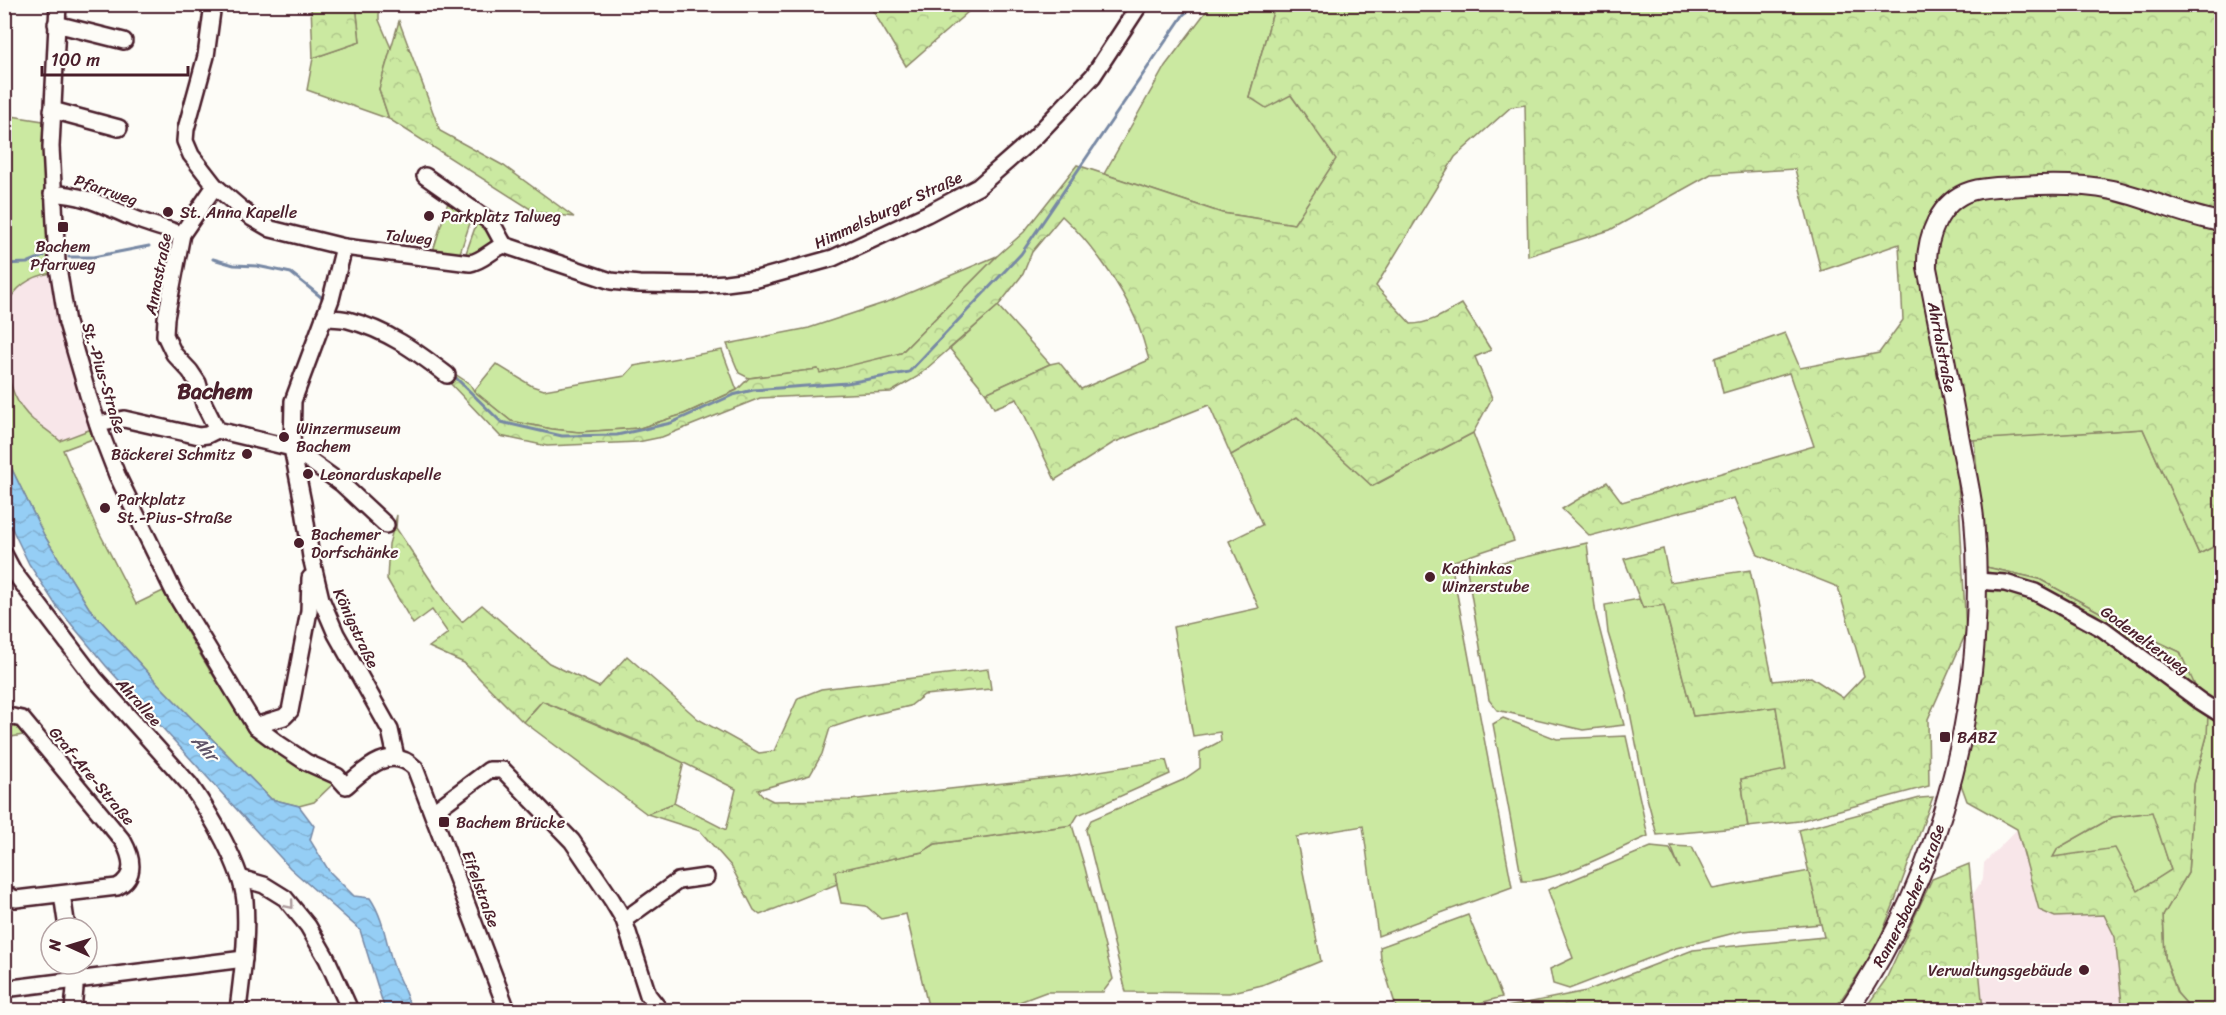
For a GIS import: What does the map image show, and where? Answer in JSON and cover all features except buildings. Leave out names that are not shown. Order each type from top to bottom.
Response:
[{"type":"main road","name":"Ahrtalstraße","points":[[1953,773],[1963,734],[1971,681],[1977,581],[1974,517],[1927,268],[1928,244],[1940,216],[1958,198],[1971,191],[2035,185],[2073,185],[2113,190],[2184,213],[2222,222]]},
{"type":"main road","name":"Ramersbacher Straße","points":[[1848,1011],[1885,951],[1918,884],[1953,773]]},
{"type":"street","name":"St.-Pius-Straße","points":[[58,4],[52,110],[52,194],[57,261],[67,323],[81,374],[117,475],[174,592],[255,726],[306,762],[337,776],[346,786],[374,763],[382,759],[396,758]]},
{"type":"street","name":"Talweg","points":[[213,4],[206,56],[185,136],[191,155],[215,186],[252,218],[271,230],[344,247],[470,263],[478,262],[492,250],[504,245]]},
{"type":"street","name":"Himmelsburger Straße","points":[[504,245],[611,281],[639,284],[696,285],[757,279],[833,258],[927,214],[978,187],[1036,136],[1093,76],[1140,4]]},
{"type":"street","points":[[56,24],[123,41]]},
{"type":"street","points":[[52,110],[119,128]]},
{"type":"street","points":[[425,177],[492,223],[504,245]]},
{"type":"street","name":"Annastraße","points":[[215,186],[179,243],[165,335],[174,354],[198,383],[204,404],[217,430]]},
{"type":"street","name":"Pfarrweg","points":[[52,194],[68,194],[90,200],[135,219],[179,243]]},
{"type":"street","name":"Königstraße","points":[[344,247],[327,309],[293,401],[292,448],[311,557],[321,599],[344,649],[390,730],[396,758]]},
{"type":"street","points":[[327,309],[345,320],[386,333],[410,346],[447,375]]},
{"type":"street","points":[[98,424],[124,419],[199,436],[217,430],[292,448],[342,484],[386,525]]},
{"type":"street","name":"Ahrallee","points":[[4,554],[13,571],[95,679],[190,785],[202,802],[226,848],[240,878],[245,898],[246,928],[238,1011]]},
{"type":"street","points":[[255,726],[284,717],[290,711],[309,611],[311,557]]},
{"type":"street","name":"Godenelterweg","points":[[1977,581],[2005,583],[2035,592],[2103,629],[2222,715]]},
{"type":"street","name":"Graf-Are-Straße","points":[[4,715],[22,719],[123,841],[129,852],[131,866],[127,880],[117,886],[16,899],[4,892]]},
{"type":"street","name":"Eifelstraße","points":[[396,758],[406,760],[415,768],[507,1011]]},
{"type":"street","points":[[433,812],[489,770],[503,770],[572,841],[624,921],[648,995],[659,1009]]},
{"type":"street","points":[[624,921],[678,881],[706,877]]},
{"type":"street","points":[[240,878],[264,885],[285,897],[308,926],[327,959],[350,1011]]},
{"type":"street","points":[[62,894],[65,916]]},
{"type":"street","points":[[4,989],[244,959]]},
{"type":"street","points":[[73,976],[73,1011]]},
{"type":"shaded area","points":[[52,273],[94,428],[60,441],[32,419],[20,406],[13,395],[5,360],[4,309],[6,304],[27,281],[38,275]]},
{"type":"shaded area","points":[[2029,817],[2221,1010],[1896,1010],[1983,879],[1984,863]]},
{"type":"green space","points":[[879,4],[976,5],[906,66],[873,11]]},
{"type":"green space","points":[[311,5],[356,5],[360,42],[313,58]]},
{"type":"green space","points":[[356,5],[379,5],[379,20],[391,48],[379,89],[389,119],[307,90],[313,58],[360,42]]},
{"type":"green space","points":[[1211,5],[1275,5],[1249,97],[1290,94],[1337,159],[1294,224],[1222,213],[1104,174],[1165,66]]},
{"type":"green space","points":[[1275,5],[2221,5],[2221,543],[2199,554],[2143,429],[1956,441],[1966,633],[1928,719],[1929,786],[1799,821],[1748,827],[1741,779],[1786,770],[1776,707],[1693,716],[1664,605],[1643,608],[1624,559],[1663,549],[1670,582],[1750,570],[1773,681],[1811,677],[1843,698],[1864,676],[1838,587],[1758,555],[1734,498],[1590,536],[1562,509],[1607,482],[1622,502],[1814,446],[1789,373],[1723,393],[1715,358],[1785,333],[1800,368],[1879,353],[1903,320],[1899,244],[1821,271],[1795,169],[1711,174],[1610,230],[1528,256],[1525,105],[1511,107],[1455,157],[1376,286],[1411,324],[1431,320],[1462,304],[1491,350],[1475,357],[1492,398],[1473,433],[1372,486],[1297,417],[1231,455],[1209,405],[1113,443],[1055,480],[1017,399],[994,408],[986,393],[1059,362],[1081,389],[1149,360],[1138,325],[1122,292],[1094,251],[1062,216],[1032,252],[1023,274],[998,306],[917,377],[891,392],[760,398],[662,437],[638,442],[547,446],[500,436],[447,380],[452,372],[470,384],[474,391],[511,421],[579,432],[640,428],[684,414],[737,390],[749,378],[818,369],[820,373],[901,353],[997,256],[1024,232],[1077,165],[1222,213],[1294,224],[1336,159],[1291,95],[1266,108],[1249,97]]},
{"type":"green space","points":[[399,21],[440,131],[504,166],[574,217],[535,212],[389,119],[379,89]]},
{"type":"green space","points":[[5,115],[43,121],[45,202],[52,273],[24,284],[5,308]]},
{"type":"green space","points":[[449,199],[472,217],[460,253],[455,255],[433,251]]},
{"type":"green space","points":[[478,219],[490,229],[493,240],[472,256],[465,256]]},
{"type":"green space","points":[[997,256],[901,353],[874,362],[820,373],[818,369],[749,378],[739,373],[727,344],[809,328],[890,301]]},
{"type":"green space","points":[[998,306],[1050,364],[986,393],[950,349]]},
{"type":"green space","points":[[722,350],[737,390],[684,414],[640,428],[579,432],[511,421],[474,391],[496,364],[532,386],[544,390],[625,376],[634,366]]},
{"type":"green space","points":[[4,360],[8,377],[21,407],[33,420],[60,441],[94,428],[98,437],[63,450],[95,524],[136,604],[163,591],[214,676],[232,703],[253,727],[276,749],[303,768],[334,783],[314,802],[299,806],[271,799],[162,688],[89,608],[44,535],[5,455]]},
{"type":"green space","points":[[1297,417],[1373,486],[1473,433],[1514,541],[1451,562],[1512,887],[1378,936],[1363,826],[1296,837],[1321,961],[1262,985],[1229,993],[1126,992],[1086,830],[1091,820],[1183,780],[1200,768],[1200,752],[1221,741],[1220,732],[1193,736],[1173,627],[1259,608],[1229,541],[1262,525],[1231,455]]},
{"type":"green space","points":[[2143,429],[2199,554],[2221,543],[2221,1010],[2192,1010],[2177,993],[2165,957],[2163,915],[2188,873],[2194,784],[2207,736],[2180,652],[2125,626],[2039,579],[1986,567],[1974,439]]},
{"type":"green space","points":[[397,515],[396,528],[447,605],[462,622],[482,605],[549,663],[599,687],[627,656],[698,719],[759,753],[774,751],[798,698],[821,689],[988,669],[991,689],[924,695],[910,706],[863,717],[830,728],[822,754],[810,775],[758,790],[763,796],[773,801],[849,800],[1069,776],[1166,760],[1170,774],[1078,815],[1072,825],[935,844],[922,852],[835,871],[837,884],[760,915],[754,910],[731,866],[700,831],[647,814],[674,803],[726,830],[736,789],[652,747],[542,701],[523,722],[464,663],[429,647],[448,633],[432,610],[413,624],[387,579],[389,544]]},
{"type":"green space","points":[[1587,543],[1596,615],[1624,725],[1583,730],[1497,710],[1489,700],[1467,570]]},
{"type":"green space","points":[[1986,567],[2039,579],[2125,626],[2180,652],[2208,715],[2207,736],[2194,784],[2188,873],[2163,916],[2165,957],[2177,993],[2192,1010],[2130,1010],[2122,1004],[2115,937],[2104,915],[2055,917],[2039,910],[2017,829],[1967,801],[1958,776],[1969,742],[1985,642]],"holes":[[[2152,812],[2171,870],[2138,891],[2115,848],[2053,857],[2058,848],[2113,817]]]},
{"type":"green space","points":[[1639,599],[1643,608],[1664,605],[1693,716],[1776,707],[1786,771],[1741,779],[1748,827],[1657,835],[1646,794],[1626,692],[1608,633],[1605,605]]},
{"type":"green space","points":[[542,701],[684,762],[674,803],[647,814],[524,722]]},
{"type":"green space","points":[[1503,718],[1557,739],[1626,736],[1648,836],[1568,871],[1551,877],[1522,881],[1493,724]]},
{"type":"green space","points":[[5,719],[11,719],[29,734],[5,738]]},
{"type":"green space","points":[[1933,797],[1876,948],[1834,1010],[1492,1010],[1586,991],[1693,950],[1824,937],[1799,830],[1920,798]]},
{"type":"green space","points":[[2153,812],[2171,870],[2138,892],[2053,857],[2058,848],[2113,817]]},
{"type":"green space","points":[[1072,825],[1113,979],[1103,992],[1046,992],[998,1010],[929,1010],[906,914],[881,919],[866,906],[841,903],[834,871],[922,852],[935,844]]},
{"type":"green space","points":[[1671,846],[1692,847],[1713,889],[1809,871],[1821,924],[1742,931],[1676,948],[1569,989],[1553,984],[1550,969],[1573,958],[1548,890],[1651,847],[1670,849],[1680,869]]},
{"type":"green space","points":[[1969,864],[1983,1010],[1864,1010],[1886,979],[1932,879]]},
{"type":"green space","points":[[1468,915],[1502,997],[1455,1010],[1397,1010],[1381,959],[1380,947]]},
{"type":"water","name":"Ahr","points":[[5,455],[44,535],[89,608],[162,688],[271,799],[299,806],[314,826],[310,840],[329,871],[354,896],[370,898],[379,915],[395,970],[411,1010],[385,1010],[360,930],[290,868],[106,666],[57,607],[29,564],[5,514]]},
{"type":"waterway","points":[[453,375],[501,422],[562,436],[617,435],[671,423],[733,395],[753,390],[847,383],[909,372],[1021,254],[1184,14],[1197,4]]},
{"type":"waterway","points":[[69,257],[93,257],[149,246]]},
{"type":"waterway","points":[[4,264],[27,263],[44,256]]},
{"type":"waterway","points":[[213,259],[234,265],[257,266],[291,273],[326,301]]},
{"type":"place","name":"St. Anna Kapelle","points":[[168,212]]},
{"type":"place","name":"Parkplatz Talweg","points":[[429,216]]},
{"type":"place","name":"Bachem Pfarrweg","points":[[63,227]]},
{"type":"place","name":"Winzermuseum Bachem","points":[[284,437]]},
{"type":"place","name":"Bäckerei Schmitz","points":[[247,454]]},
{"type":"place","name":"Leonarduskapelle","points":[[308,474]]},
{"type":"place","name":"Parkplatz St.-Pius-Straße","points":[[105,508]]},
{"type":"place","name":"Bachemer Dorfschänke","points":[[299,543]]},
{"type":"place","name":"Kathinkas Winzerstube","points":[[1430,577]]},
{"type":"place","name":"BABZ","points":[[1945,737]]},
{"type":"place","name":"Bachem Brücke","points":[[444,822]]},
{"type":"place","name":"Verwaltungsgebäude","points":[[2084,970]]},
{"type":"district","name":"Bachem","points":[[215,391]]}]
